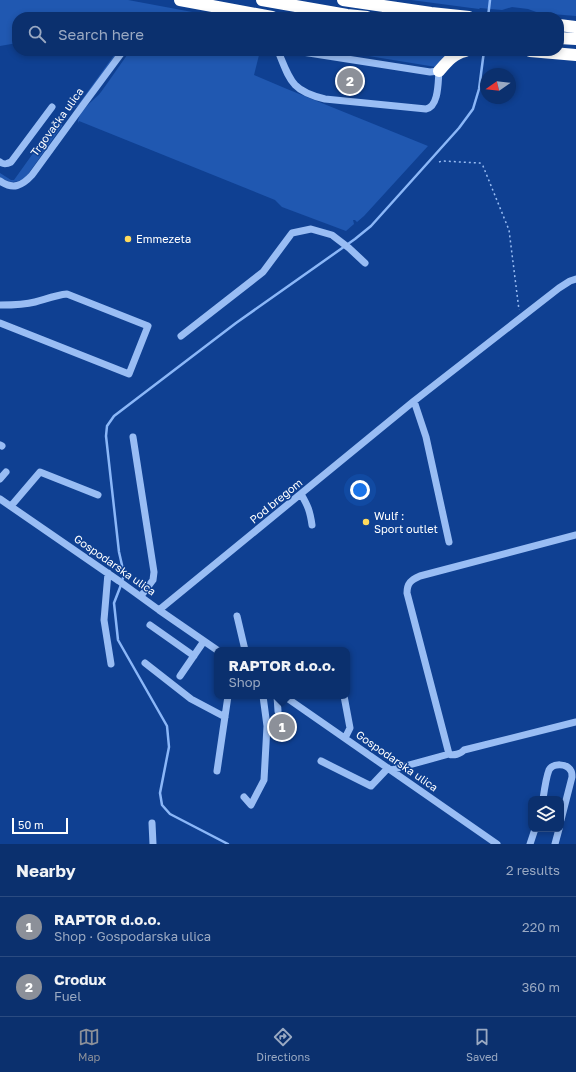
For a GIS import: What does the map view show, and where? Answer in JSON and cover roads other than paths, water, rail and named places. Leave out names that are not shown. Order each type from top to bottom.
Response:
[{"type":"highway","points":[[180,0],[245,12]]},
{"type":"highway","points":[[262,0],[334,12]]},
{"type":"highway","points":[[343,0],[424,12]]},
{"type":"highway","points":[[223,8],[231,12]]},
{"type":"highway","points":[[564,26],[576,27]]},
{"type":"highway","points":[[564,38],[576,39]]},
{"type":"highway","points":[[564,54],[576,55]]},
{"type":"highway","points":[[439,71],[455,56]]},
{"type":"street","name":"Trgovačka ulica","points":[[0,181],[11,186],[21,185],[26,182],[119,56]]},
{"type":"street","points":[[280,56],[290,79],[295,86],[311,96],[325,99],[426,109],[430,108],[436,100],[439,71],[430,72],[328,56]]},
{"type":"street","points":[[0,162],[2,164],[11,162],[52,107]]},
{"type":"street","points":[[181,336],[263,272],[292,233],[311,229],[332,235],[365,263]]},
{"type":"street","name":"Pod bregom","points":[[159,610],[414,401],[559,288],[576,279]]},
{"type":"street","points":[[0,305],[34,302],[57,295],[67,294],[148,326],[129,374],[0,323]]},
{"type":"street","points":[[414,401],[426,437],[449,542]]},
{"type":"street","points":[[133,437],[154,572],[153,580],[141,596]]},
{"type":"street","points":[[0,479],[6,472]]},
{"type":"street","points":[[11,506],[40,472],[98,495]]},
{"type":"street","points":[[301,494],[308,506],[312,525]]},
{"type":"street","name":"Gospodarska ulica","points":[[0,499],[214,648]]},
{"type":"street","points":[[449,754],[407,593],[409,583],[420,576],[576,535]]},
{"type":"street","points":[[108,573],[104,620],[111,664]]},
{"type":"street","points":[[237,616],[244,647]]},
{"type":"street","points":[[150,625],[194,656]]},
{"type":"street","points":[[180,676],[204,641]]},
{"type":"street","points":[[145,663],[191,699],[225,717]]},
{"type":"street","points":[[216,771],[228,699]]},
{"type":"street","points":[[244,797],[250,805],[264,780],[267,726],[263,699]]},
{"type":"street","points":[[277,699],[278,712]]},
{"type":"street","name":"Gospodarska ulica","points":[[288,699],[497,844]]},
{"type":"street","points":[[345,699],[350,728],[345,738]]},
{"type":"street","points":[[321,761],[371,786],[389,769],[449,754],[451,751],[461,749],[464,750],[576,722]]},
{"type":"street","points":[[544,796],[549,770],[553,766],[568,766],[572,771],[573,785],[564,809]]},
{"type":"street","points":[[152,823],[153,844]]},
{"type":"street","points":[[530,844],[534,832]]},
{"type":"street","points":[[556,844],[558,832]]},
{"type":"waterway","points":[[489,12],[490,0]]},
{"type":"waterway","points":[[228,844],[170,814],[162,805],[160,793],[169,747],[167,726],[118,640],[114,603],[124,574],[119,552],[106,436],[107,426],[114,416],[236,323],[355,239],[371,226],[459,128],[473,109],[479,89],[483,56]]},
{"type":"place","name":"Crodux","points":[[350,81]]},
{"type":"place","name":"Emmezeta","points":[[128,239]]},
{"type":"place","name":"Wulf : Sport outlet","points":[[366,522]]},
{"type":"place","name":"RAPTOR d.o.o.","points":[[282,727]]}]
